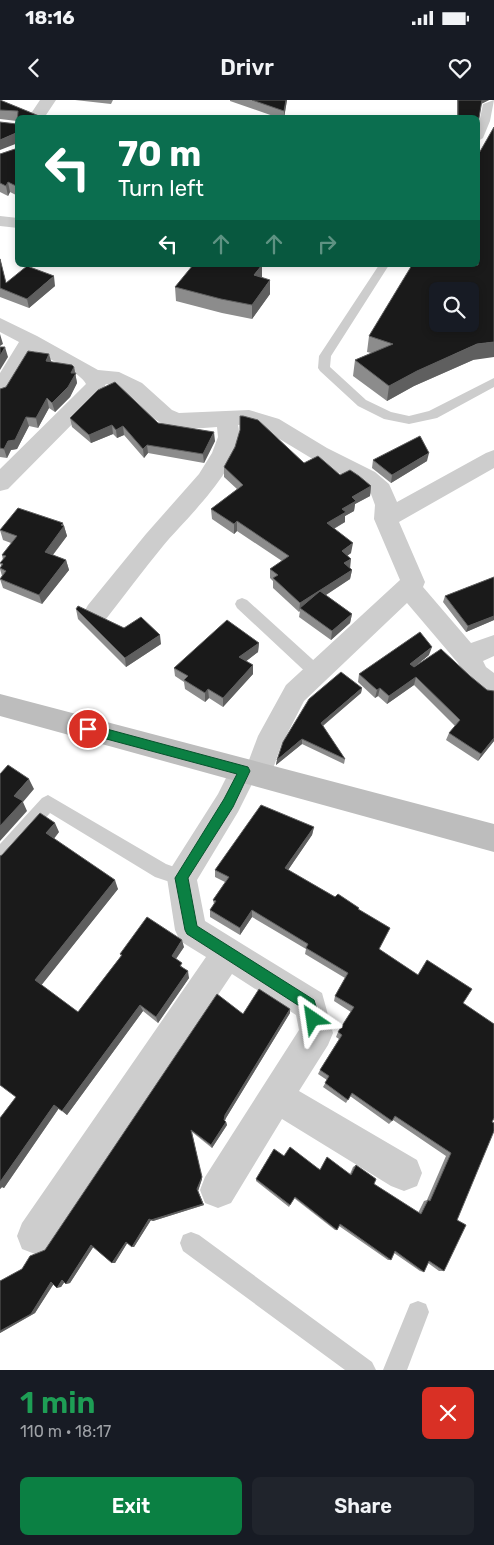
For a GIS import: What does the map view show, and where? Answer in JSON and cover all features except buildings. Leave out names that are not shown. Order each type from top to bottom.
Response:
[{"type":"street","points":[[38,115],[48,100]]},
{"type":"street","points":[[0,221],[15,223]]},
{"type":"street","points":[[0,324],[94,376],[112,377],[135,388],[164,415],[176,420],[194,421],[249,417],[271,424],[318,454],[367,478],[381,490],[387,505],[387,518],[413,582],[295,693],[251,773],[228,803],[182,878],[191,930],[310,1005],[316,1033],[278,1098],[218,1190]]},
{"type":"street","points":[[0,333],[27,338]]},
{"type":"street","points":[[0,391],[27,338]]},
{"type":"street","points":[[0,483],[90,394],[96,384],[94,376]]},
{"type":"street","points":[[111,608],[154,540],[204,483],[217,465],[228,440],[229,430],[225,418]]},
{"type":"street","points":[[387,518],[494,458]]},
{"type":"street","points":[[408,587],[467,656],[477,675],[494,688]]},
{"type":"street","points":[[467,656],[494,645]]},
{"type":"street","points":[[0,705],[494,838]]},
{"type":"street","points":[[35,1236],[228,953]]},
{"type":"street","points":[[278,1098],[404,1173]]},
{"type":"lane","points":[[480,133],[485,121],[488,104],[494,102]]},
{"type":"lane","points":[[383,267],[325,356],[324,368],[362,403],[388,416],[409,420],[433,416],[494,382]]},
{"type":"lane","points":[[242,604],[317,672]]},
{"type":"lane","points":[[0,858],[48,803],[161,871],[182,878]]},
{"type":"lane","points":[[191,1243],[364,1370]]},
{"type":"lane","points":[[395,1370],[418,1312]]},
{"type":"route","points":[[88,729],[244,771],[228,803],[182,878],[191,930],[310,1005],[313,1019]]}]
